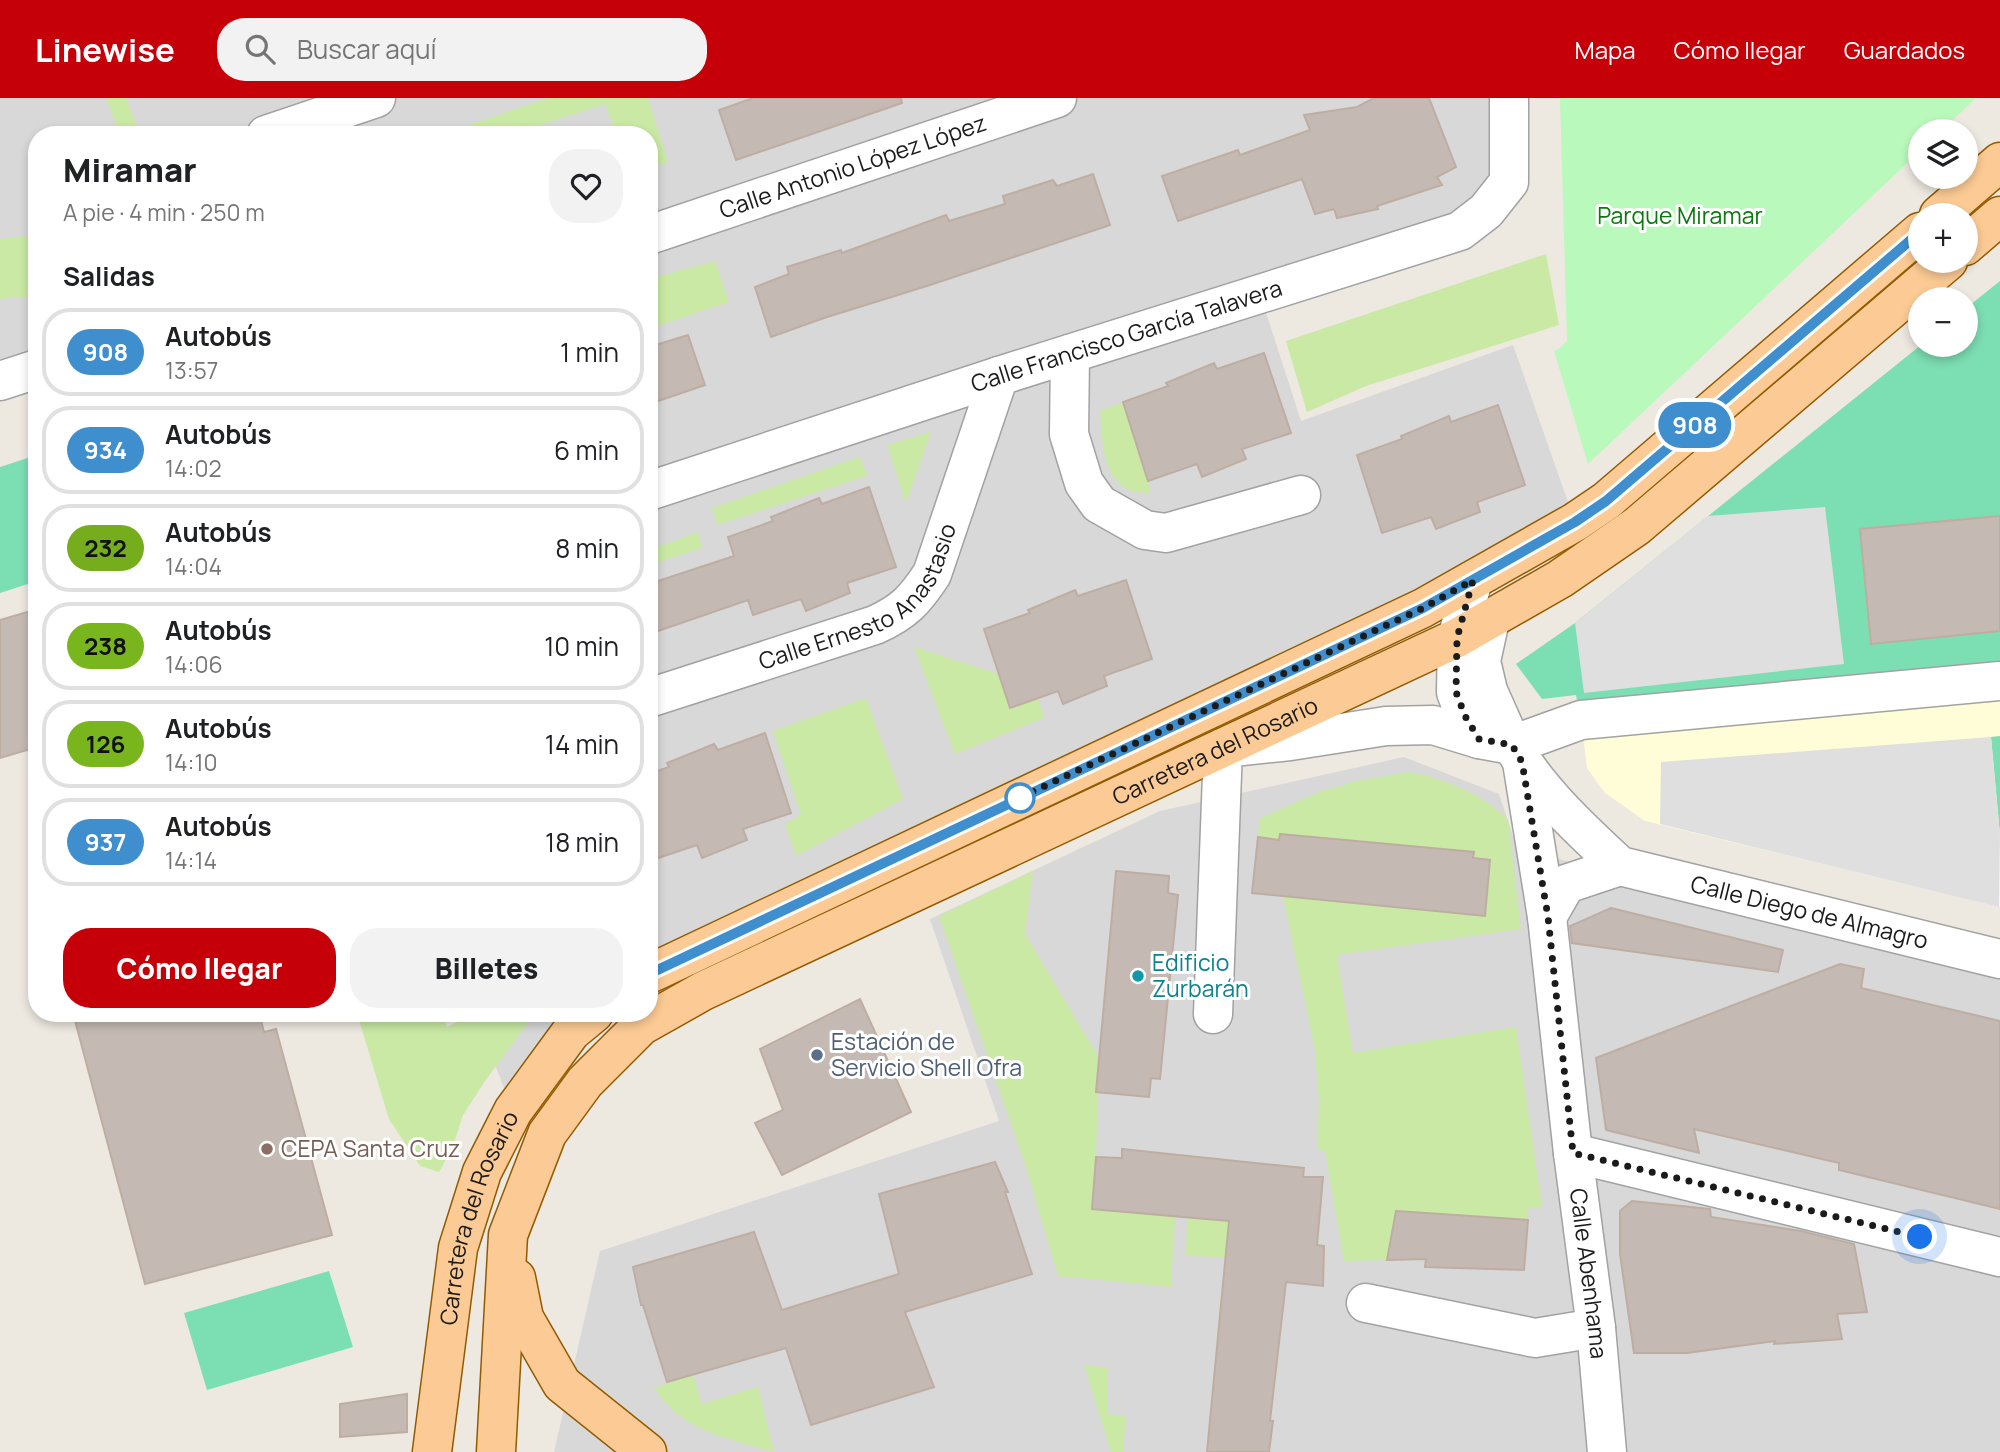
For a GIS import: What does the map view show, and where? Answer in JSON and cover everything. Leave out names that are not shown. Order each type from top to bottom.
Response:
[{"type":"main road","points":[[1953,203],[2000,162]]},
{"type":"main road","points":[[1978,235],[2000,216]]},
{"type":"main road","name":"Carretera del Rosario","points":[[658,970],[1410,614],[1575,522],[1606,501],[1908,242]]},
{"type":"main road","name":"Carretera del Rosario","points":[[658,1017],[703,991],[1473,629],[1560,579],[1637,526],[1934,273]]},
{"type":"main road","name":"Carretera del Rosario","points":[[432,1452],[458,1248],[482,1172],[513,1111],[571,1032],[583,1022]]},
{"type":"main road","name":"Carretera del Rosario","points":[[496,1452],[508,1235],[547,1134],[585,1082],[641,1027],[650,1022]]},
{"type":"main road","name":"Carretera del Rosario","points":[[508,1235],[524,1318],[562,1384],[647,1452]]},
{"type":"main road","points":[[437,1413],[454,1452]]},
{"type":"street","points":[[293,126],[376,98]]},
{"type":"street","name":"Calle Antonio López López","points":[[658,232],[1057,98]]},
{"type":"street","name":"Calle Francisco García Talavera","points":[[658,488],[999,376],[1460,230],[1486,211],[1509,182],[1508,98]]},
{"type":"street","points":[[1070,354],[1069,434],[1084,483],[1099,504],[1146,530],[1166,533],[1301,495]]},
{"type":"street","points":[[0,381],[28,372]]},
{"type":"street","name":"Calle Ernesto Anastasio","points":[[658,695],[875,625],[896,615],[916,599],[932,574],[999,376]]},
{"type":"street","name":"Calle Diego de Almagro","points":[[1473,580],[1473,629],[1456,692],[1465,716],[1504,749],[1580,830],[1620,866],[2000,959]]},
{"type":"street","points":[[1213,1014],[1223,748],[1387,726],[1433,725],[1504,749],[1581,720],[2000,681]]},
{"type":"street","name":"Calle Abenhama","points":[[1504,749],[1548,917],[1573,1153],[1596,1328],[1607,1452]]},
{"type":"street","points":[[1548,917],[1566,884],[1620,866]]},
{"type":"street","points":[[1573,1153],[2000,1257]]},
{"type":"street","points":[[1366,1303],[1535,1338],[1596,1328]]},
{"type":"shaded area","points":[[0,98],[1509,98],[1486,211],[1260,294],[1301,421],[1513,345],[1575,522],[658,970],[658,126],[28,126],[28,372],[0,381]]},
{"type":"shaded area","points":[[1825,507],[1844,664],[1584,693],[1575,623],[1708,516]]},
{"type":"shaded area","points":[[2000,681],[2000,907],[1645,821],[1605,793],[1587,768],[1581,720]]},
{"type":"shaded area","points":[[1991,737],[2000,835],[1999,907],[1660,824],[1661,762]]},
{"type":"shaded area","points":[[1404,757],[1499,794],[1517,848],[2000,975],[2000,1452],[554,1452],[600,1251],[999,1121],[930,919],[1160,811]]},
{"type":"shaded area","points":[[478,1022],[587,1022],[513,1111]]},
{"type":"green space","points":[[106,98],[126,98],[137,126],[117,126]]},
{"type":"green space","points":[[548,98],[648,98],[657,126],[614,126],[605,104],[538,126],[466,126]]},
{"type":"green space","name":"Parque Miramar","points":[[1560,98],[1976,98],[1954,119],[1908,119],[1908,162],[1588,464],[1554,351],[1567,341]]},
{"type":"green space","points":[[658,130],[668,162],[658,165]]},
{"type":"green space","points":[[28,236],[28,297],[0,299],[0,239]]},
{"type":"green space","points":[[1546,254],[1559,325],[1366,386],[1307,412],[1286,341]]},
{"type":"green space","points":[[715,261],[729,302],[658,326],[658,277]]},
{"type":"green space","points":[[2000,281],[2000,681],[1581,720],[1576,695],[1542,699],[1516,664],[1575,623],[1908,355],[1978,357],[1978,299]]},
{"type":"green space","points":[[1123,402],[1150,493],[1135,492],[1123,486],[1109,469],[1100,411]]},
{"type":"green space","points":[[931,432],[906,503],[887,445]]},
{"type":"green space","points":[[860,457],[867,476],[717,525],[712,508]]},
{"type":"green space","points":[[28,458],[28,584],[0,593],[0,467]]},
{"type":"green space","points":[[698,532],[702,548],[658,562],[658,547]]},
{"type":"green space","points":[[914,647],[998,674],[1010,708],[1038,698],[1044,718],[955,754]]},
{"type":"green space","points":[[866,698],[903,799],[796,856],[785,824],[801,815],[773,731]]},
{"type":"green space","points":[[2000,736],[2000,835],[1991,737]]},
{"type":"green space","points":[[1409,772],[1462,788],[1486,802],[1508,820],[1521,929],[1337,955],[1353,1053],[1516,1027],[1542,1207],[1527,1209],[1528,1220],[1397,1211],[1387,1260],[1344,1261],[1325,1151],[1317,1150],[1319,1102],[1315,1050],[1283,896],[1485,916],[1490,860],[1473,858],[1473,852],[1442,849],[1441,855],[1258,838],[1259,819],[1319,792],[1357,781]]},
{"type":"green space","points":[[1033,871],[1025,934],[1099,1058],[1096,1157],[1175,1216],[1171,1287],[1058,1276],[1025,1164],[939,916]]},
{"type":"green space","points":[[360,1022],[445,1022],[447,1027],[457,1022],[528,1022],[463,1115],[452,1149],[439,1172],[420,1166],[389,1119]]},
{"type":"green space","points":[[1187,1218],[1295,1227],[1294,1259],[1186,1256]]},
{"type":"green space","points":[[329,1271],[353,1347],[207,1390],[184,1313]]},
{"type":"green space","points":[[1084,1365],[1108,1368],[1107,1414],[1126,1416],[1123,1452],[1111,1452]]},
{"type":"green space","points":[[693,1375],[702,1404],[758,1387],[774,1452],[723,1437],[692,1424],[678,1415],[654,1388]]},
{"type":"building","points":[[753,98],[901,98],[902,103],[736,160],[719,110]]},
{"type":"building","points":[[1374,98],[1429,98],[1456,167],[1437,177],[1442,185],[1377,206],[1378,209],[1337,218],[1334,209],[1315,214],[1302,179],[1178,221],[1162,176],[1238,150],[1240,155],[1310,130],[1304,115],[1357,107]]},
{"type":"building","points":[[1093,174],[1110,225],[771,337],[755,287],[789,274],[787,267],[841,250],[842,253],[946,215],[949,221],[1005,204],[1003,196],[1053,180],[1057,186]]},
{"type":"building","points":[[688,335],[705,385],[658,401],[658,344]]},
{"type":"building","points":[[1264,353],[1291,433],[1242,449],[1246,459],[1202,477],[1197,464],[1148,481],[1123,402],[1168,386],[1166,383],[1214,363],[1217,369]]},
{"type":"building","points":[[1498,405],[1525,485],[1477,502],[1480,512],[1436,529],[1431,517],[1382,533],[1357,455],[1402,439],[1401,436],[1449,416],[1451,422]]},
{"type":"building","points":[[869,487],[896,567],[847,583],[850,593],[806,611],[801,599],[753,615],[748,600],[658,631],[658,581],[734,556],[728,537],[773,521],[771,517],[819,498],[822,504]]},
{"type":"building","points":[[2000,516],[2000,631],[1871,644],[1860,529]]},
{"type":"building","points":[[1126,580],[1152,659],[1104,676],[1107,686],[1063,704],[1058,691],[1010,708],[984,629],[1030,613],[1028,610],[1075,590],[1078,596]]},
{"type":"building","points":[[28,612],[28,750],[0,758],[0,620]]},
{"type":"building","points":[[765,733],[791,813],[743,829],[747,840],[702,858],[697,845],[658,858],[658,771],[669,767],[667,763],[714,744],[718,750]]},
{"type":"building","points":[[1280,834],[1474,852],[1473,858],[1490,860],[1485,916],[1252,893],[1258,837],[1279,840]]},
{"type":"building","name":"Edificio Zurbarán","points":[[1116,871],[1169,876],[1168,893],[1178,895],[1160,1079],[1151,1078],[1149,1097],[1096,1092]]},
{"type":"building","points":[[1611,908],[1783,950],[1778,972],[1572,943],[1570,926]]},
{"type":"building","points":[[1840,964],[1864,969],[1861,988],[2000,1021],[2000,1209],[1839,1170],[1839,1163],[1694,1129],[1699,1153],[1606,1130],[1596,1058]]},
{"type":"building","points":[[860,999],[911,1112],[782,1175],[755,1123],[783,1110],[760,1049]]},
{"type":"building","name":"CEPA Santa Cruz","points":[[75,1022],[261,1022],[264,1032],[276,1029],[332,1235],[145,1284]]},
{"type":"building","points":[[1122,1149],[1304,1168],[1303,1177],[1323,1177],[1317,1245],[1324,1246],[1323,1286],[1286,1282],[1269,1452],[1207,1452],[1229,1221],[1092,1209],[1096,1157],[1122,1158]]},
{"type":"building","points":[[995,1162],[1008,1192],[1005,1192],[1032,1274],[905,1312],[934,1387],[811,1425],[786,1348],[667,1382],[641,1305],[633,1267],[754,1232],[782,1310],[899,1274],[879,1194]]},
{"type":"building","points":[[1632,1201],[1710,1209],[1711,1217],[1801,1231],[1854,1244],[1867,1312],[1837,1314],[1842,1339],[1774,1344],[1775,1341],[1687,1353],[1634,1353],[1620,1254],[1620,1211]]},
{"type":"building","points":[[1396,1211],[1528,1220],[1524,1270],[1425,1267],[1426,1259],[1387,1260]]},
{"type":"building","points":[[407,1394],[407,1432],[340,1437],[340,1404]]},
{"type":"bus line","name":"908","points":[[658,970],[1423,608],[1575,522],[1606,501],[1908,242]]},
{"type":"place","name":"Edificio Zurbarán","points":[[1138,976]]},
{"type":"place","name":"Estación de Servicio Shell Ofra","points":[[817,1055]]},
{"type":"place","name":"CEPA Santa Cruz","points":[[267,1149]]},
{"type":"route","points":[[1020,798],[1015,800],[1423,608],[1473,580],[1457,638],[1456,692],[1465,716],[1479,739],[1512,745],[1522,762],[1548,917],[1573,1153],[1920,1237]]}]
